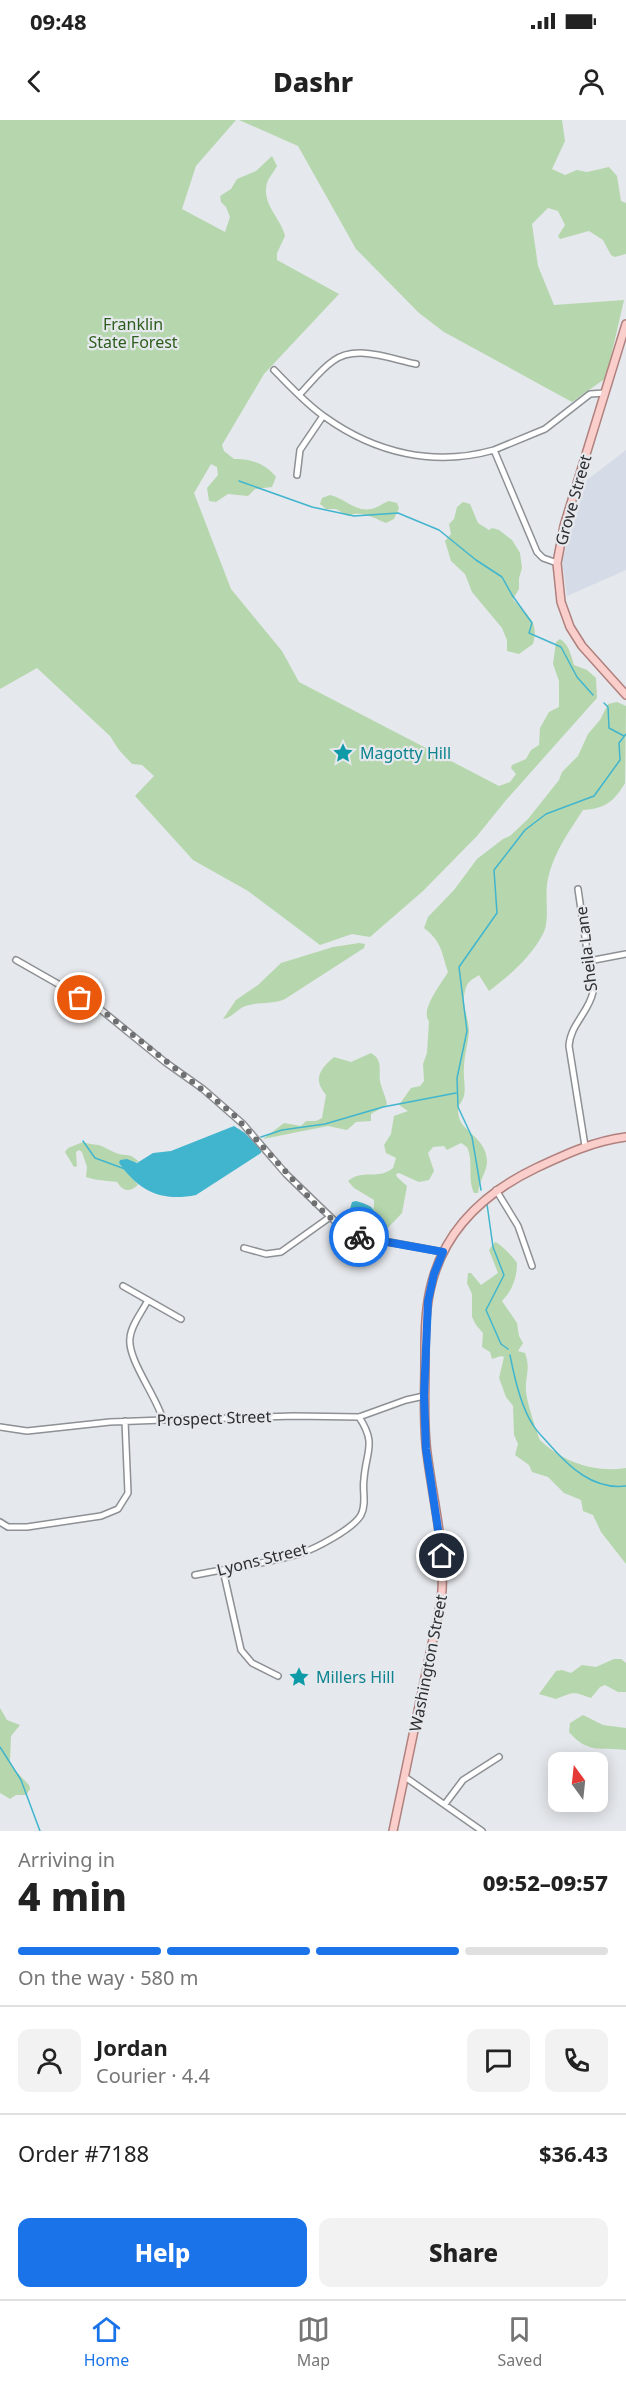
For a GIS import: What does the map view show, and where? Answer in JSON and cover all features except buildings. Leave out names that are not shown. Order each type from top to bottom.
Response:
[{"type":"main road","name":"Grove Street","points":[[626,324],[564,526],[557,563],[561,602],[570,627],[582,646],[626,695]]},
{"type":"main road","name":"Washington Street","points":[[393,1831],[443,1588],[444,1569],[434,1526],[426,1449],[424,1396],[428,1301],[434,1274],[443,1252],[472,1211],[496,1190],[520,1176],[585,1146],[626,1137]]},
{"type":"street","points":[[299,395],[329,364],[346,354],[366,354],[416,364]]},
{"type":"street","points":[[274,370],[323,416],[374,443],[419,456],[452,458],[494,450],[545,429],[590,394],[605,393]]},
{"type":"street","points":[[297,475],[300,450],[323,416]]},
{"type":"street","points":[[494,450],[537,552],[546,560],[557,563]]},
{"type":"street","name":"Sheila Lane","points":[[578,890],[593,985],[592,999],[574,1028],[569,1042],[585,1146]]},
{"type":"street","points":[[589,961],[626,954]]},
{"type":"street","points":[[16,960],[95,1005],[165,1062],[203,1089],[243,1124],[286,1174],[343,1229],[362,1237],[443,1252]]},
{"type":"street","points":[[496,1190],[518,1226],[532,1266]]},
{"type":"street","points":[[244,1248],[266,1254],[282,1252],[330,1217]]},
{"type":"street","points":[[123,1286],[181,1319]]},
{"type":"street","points":[[148,1300],[132,1329],[130,1345],[134,1358],[160,1408],[163,1420]]},
{"type":"street","name":"Prospect Street","points":[[0,1428],[27,1431],[125,1421],[294,1416],[359,1417],[424,1396]]},
{"type":"street","name":"Lyons Street","points":[[195,1575],[300,1554],[345,1530],[357,1520],[363,1508],[364,1475],[370,1453],[367,1433],[359,1417]]},
{"type":"street","points":[[0,1522],[8,1527],[20,1528],[101,1516],[118,1509],[128,1493],[125,1421]]},
{"type":"street","points":[[223,1570],[241,1650],[252,1663],[278,1676]]},
{"type":"street","points":[[445,1804],[464,1780],[499,1757]]},
{"type":"street","points":[[405,1777],[482,1831]]},
{"type":"shaded area","points":[[626,450],[626,570],[567,596],[562,560],[587,480]]},
{"type":"green space","name":"Franklin State Forest","points":[[0,120],[236,120],[196,166],[182,209],[225,232],[230,217],[220,196],[231,189],[237,179],[256,171],[272,156],[277,166],[267,183],[267,198],[285,236],[277,253],[277,260],[339,294],[264,374],[222,445],[224,451],[234,459],[263,465],[276,477],[272,487],[255,489],[248,496],[228,494],[216,502],[209,501],[207,488],[218,475],[217,467],[211,464],[194,493],[231,589],[282,651],[299,682],[499,786],[510,782],[516,774],[511,768],[512,765],[526,759],[531,750],[539,745],[540,728],[549,712],[559,707],[559,681],[553,664],[556,642],[560,639],[563,641],[574,665],[587,670],[596,678],[597,698],[477,836],[423,891],[370,937],[352,934],[320,945],[248,891],[193,860],[135,796],[154,776],[142,765],[132,764],[110,736],[37,668],[0,689]]},
{"type":"green space","points":[[239,120],[562,120],[565,141],[552,169],[565,175],[577,170],[587,172],[609,167],[617,176],[621,201],[626,203],[626,254],[615,257],[611,255],[603,240],[589,231],[560,239],[558,236],[565,225],[558,211],[548,208],[532,224],[538,266],[554,305],[624,300],[606,378],[572,402],[444,332],[419,313],[356,249],[298,146]]},
{"type":"green space","points":[[330,495],[355,507],[365,509],[389,501],[397,503],[399,508],[394,519],[386,523],[363,514],[348,516],[336,509],[326,509],[320,504],[322,498]]},
{"type":"green space","points":[[463,502],[470,504],[478,523],[489,530],[492,528],[499,530],[512,540],[520,553],[522,568],[519,589],[513,599],[533,623],[535,636],[533,644],[519,654],[507,651],[507,640],[502,628],[472,592],[465,574],[451,561],[445,541],[451,534],[449,524],[454,519],[457,507]]},
{"type":"green space","points":[[617,702],[626,706],[625,783],[608,803],[597,808],[583,810],[561,845],[549,873],[545,929],[526,958],[489,991],[479,975],[470,981],[466,988],[464,1001],[469,1032],[464,1064],[465,1093],[458,1112],[461,1122],[479,1141],[486,1154],[487,1165],[478,1193],[474,1193],[472,1187],[467,1147],[461,1143],[447,1150],[444,1146],[433,1147],[428,1153],[434,1171],[429,1180],[419,1182],[399,1173],[396,1174],[407,1186],[402,1213],[386,1230],[380,1231],[367,1223],[374,1209],[374,1200],[354,1188],[348,1181],[353,1177],[388,1172],[393,1168],[396,1158],[386,1153],[384,1145],[391,1134],[394,1116],[408,1111],[399,1105],[411,1088],[420,1086],[424,1081],[423,1064],[427,1053],[429,1021],[427,1010],[432,997],[448,972],[438,943],[424,928],[428,917],[454,890],[477,859],[510,836],[528,819],[559,780],[562,772],[578,756],[588,734],[600,720],[608,704]]},
{"type":"green space","points":[[365,944],[364,948],[285,999],[248,1005],[223,1019],[236,1000],[258,985],[281,963],[333,947]]},
{"type":"green space","points":[[371,1053],[379,1063],[380,1081],[387,1105],[371,1114],[371,1121],[356,1122],[347,1130],[328,1126],[263,1139],[284,1123],[301,1126],[306,1121],[316,1121],[322,1118],[326,1095],[320,1084],[321,1071],[334,1057],[351,1062]]},
{"type":"green space","points":[[83,1142],[136,1159],[139,1162],[119,1163],[138,1185],[126,1190],[117,1182],[86,1177],[87,1167],[82,1152],[79,1150],[76,1152],[77,1166],[74,1167],[65,1152],[68,1148]]},
{"type":"green space","points":[[495,1242],[517,1263],[513,1284],[502,1301],[517,1323],[519,1336],[523,1343],[518,1351],[525,1353],[527,1359],[526,1395],[540,1440],[558,1454],[580,1464],[603,1469],[626,1468],[626,1564],[601,1532],[593,1515],[583,1511],[581,1500],[564,1493],[548,1477],[532,1472],[529,1465],[515,1455],[518,1444],[514,1435],[513,1406],[506,1397],[499,1378],[504,1357],[492,1359],[490,1352],[482,1347],[483,1333],[472,1317],[472,1294],[467,1283],[468,1273],[471,1273],[481,1285],[498,1273],[489,1250]]},
{"type":"green space","points":[[614,1659],[621,1659],[626,1663],[626,1692],[618,1692],[605,1685],[600,1687],[591,1698],[574,1693],[556,1699],[539,1694],[556,1671],[571,1673],[582,1665],[596,1667]]},
{"type":"green space","points":[[0,1708],[7,1720],[20,1725],[11,1736],[10,1761],[12,1767],[30,1789],[26,1795],[16,1795],[10,1799],[0,1793]]},
{"type":"green space","points":[[583,1715],[603,1725],[626,1728],[626,1750],[595,1748],[582,1744],[569,1732],[570,1723]]},
{"type":"water","points":[[234,1126],[245,1133],[261,1150],[261,1153],[196,1195],[172,1197],[152,1192],[135,1181],[119,1163],[120,1160],[127,1159],[137,1163],[153,1153],[171,1151]]},
{"type":"water","points":[[356,1201],[369,1206],[374,1211],[367,1223],[356,1221],[349,1212],[352,1202]]},
{"type":"waterway","points":[[239,481],[312,507],[354,516],[398,513],[439,530],[476,560],[502,577],[532,623],[529,633],[561,647],[577,677],[593,695]]},
{"type":"waterway","points":[[604,703],[608,707],[609,728],[624,736]]},
{"type":"waterway","points":[[481,1190],[472,1137],[458,1107],[457,1078],[467,1031],[459,967],[497,913],[494,870],[525,830],[546,814],[594,796],[620,760],[619,743],[626,734]]},
{"type":"waterway","points":[[261,1137],[282,1130],[325,1124],[383,1107],[456,1093]]},
{"type":"waterway","points":[[83,1141],[95,1158],[125,1169]]},
{"type":"waterway","points":[[487,1204],[493,1247],[504,1275],[486,1310],[501,1344],[508,1349]]},
{"type":"waterway","points":[[510,1355],[522,1400],[538,1432],[564,1460],[582,1475],[603,1484],[626,1486]]},
{"type":"waterway","points":[[0,1747],[21,1780],[40,1831]]},
{"type":"way so far","points":[[80,998],[95,1005],[233,1114],[316,1205],[343,1229],[359,1237]]},
{"type":"place","name":"Magotty Hill","points":[[343,753]]},
{"type":"place","name":"Millers Hill","points":[[299,1677]]},
{"type":"route","points":[[359,1237],[443,1252],[434,1274],[428,1301],[424,1396],[426,1449],[442,1556]]}]
